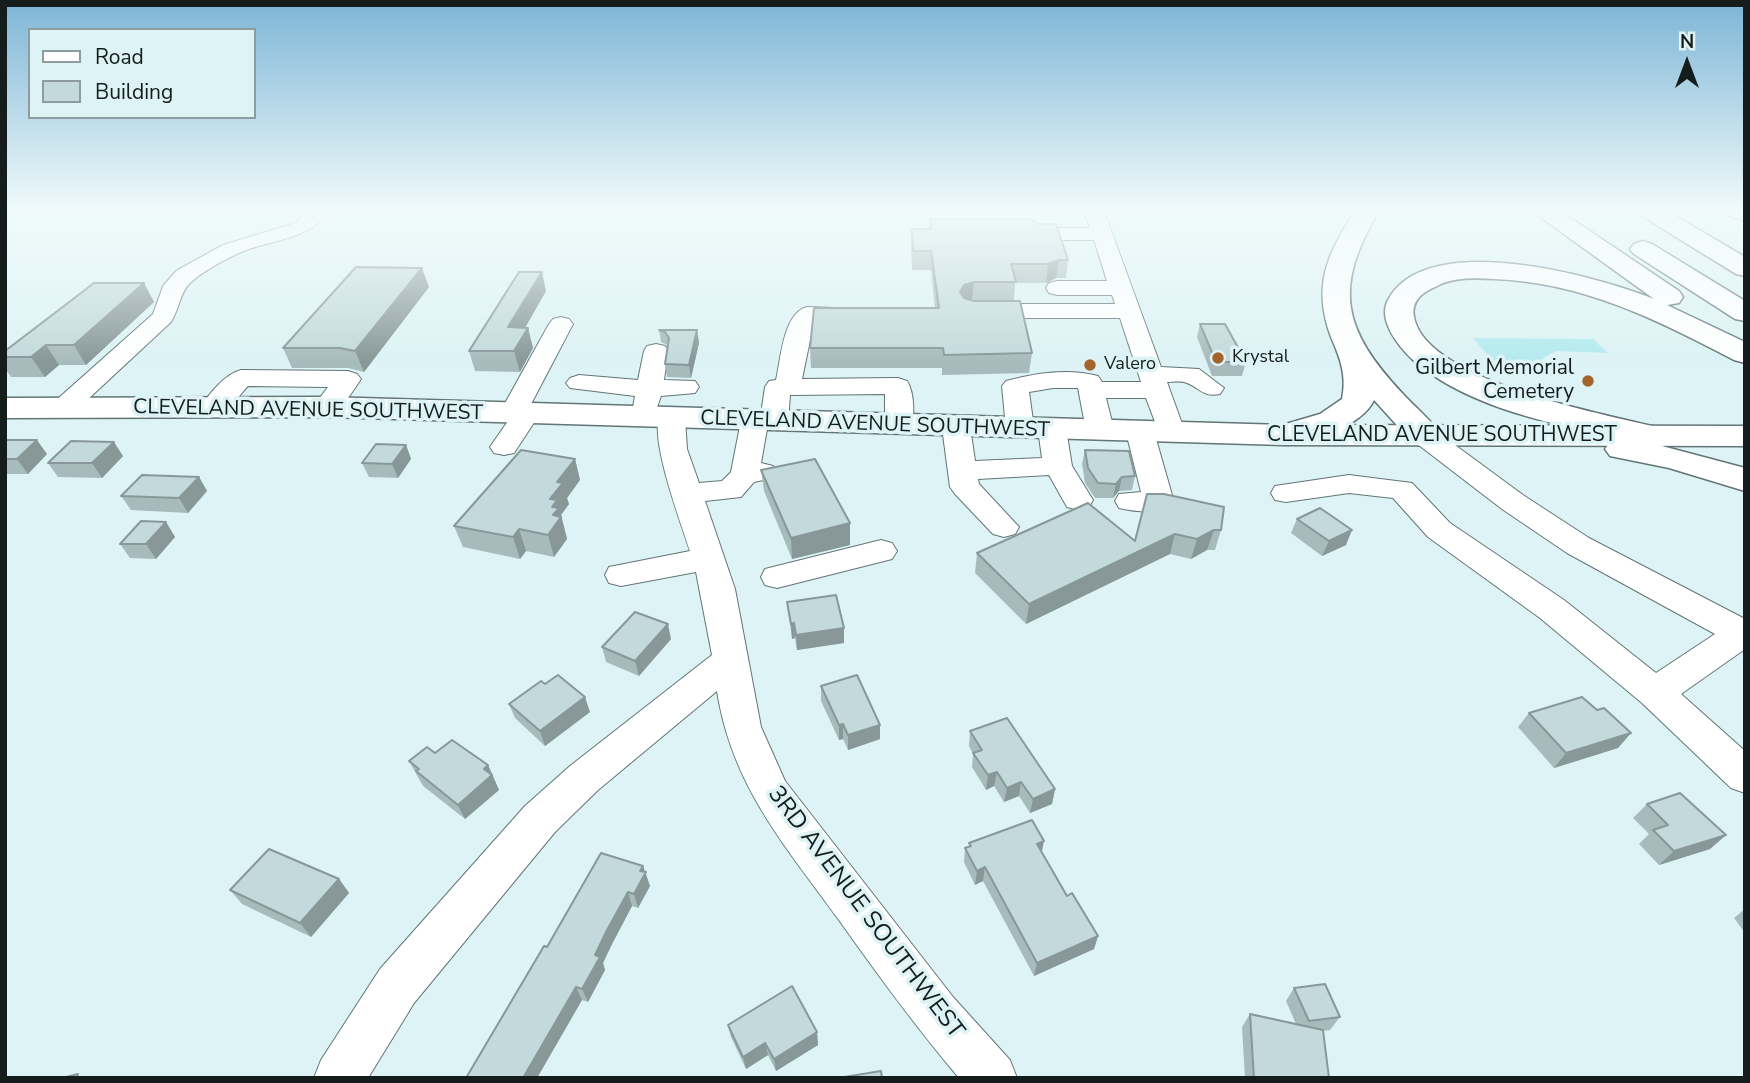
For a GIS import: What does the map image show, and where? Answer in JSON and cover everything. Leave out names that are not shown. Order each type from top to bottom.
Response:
[{"type":"main road","points":[[1284,435],[1332,421],[1357,403],[1361,384],[1354,355],[1342,327],[1338,303],[1338,269],[1341,262]]},
{"type":"main road","points":[[1619,262],[1745,347]]},
{"type":"main road","points":[[1665,262],[1745,313]]},
{"type":"main road","points":[[1657,436],[1529,405],[1465,379],[1420,350],[1409,338],[1401,323],[1398,308],[1403,296],[1414,286],[1448,274],[1494,270],[1544,275],[1598,287],[1626,297],[1745,354]]},
{"type":"main road","points":[[1354,355],[1426,437]]},
{"type":"main road","name":"CLEVELAND AVENUE SOUTHWEST","points":[[9,411],[326,407],[519,414],[655,409],[764,422],[1156,432],[1426,437],[1745,436]]},
{"type":"main road","points":[[1551,436],[1675,459],[1745,480]]},
{"type":"street","points":[[62,409],[163,317],[174,286],[184,276],[209,262]]},
{"type":"street","points":[[1113,262],[1131,304],[1154,382],[1159,502],[1130,501]]},
{"type":"street","points":[[1057,288],[1131,304]]},
{"type":"street","points":[[973,311],[1131,304]]},
{"type":"street","points":[[787,387],[803,318],[807,314],[876,314]]},
{"type":"street","points":[[504,447],[561,324]]},
{"type":"street","name":"3RD AVENUE SOUTHWEST","points":[[656,351],[655,409],[673,449],[709,559],[718,589],[743,727],[770,792],[936,1014],[992,1078]]},
{"type":"street","points":[[1078,500],[1036,429],[1015,387],[1053,380],[1089,381],[1100,430]]},
{"type":"street","points":[[1091,387],[1100,390],[1154,382],[1200,381]]},
{"type":"street","points":[[579,383],[655,409],[686,387]]},
{"type":"street","points":[[687,493],[731,491],[754,473],[764,422],[778,387],[898,387],[899,425]]},
{"type":"street","points":[[956,427],[965,486],[1004,527]]},
{"type":"street","points":[[1426,437],[1526,512],[1613,566],[1679,603],[1743,634]]},
{"type":"street","points":[[961,471],[1058,466]]},
{"type":"street","points":[[1286,493],[1349,484],[1402,490],[1439,530],[1552,609],[1655,693],[1745,776]]},
{"type":"street","points":[[777,577],[881,551]]},
{"type":"street","points":[[621,575],[709,559]]},
{"type":"street","points":[[1655,693],[1743,634]]},
{"type":"street","points":[[339,1078],[397,986],[540,820],[584,778],[731,659]]},
{"type":"shaded area","points":[[1473,338],[1593,339],[1608,353],[1556,351],[1527,373],[1509,369],[1496,362]]},
{"type":"building","points":[[932,262],[1055,262],[1011,264],[1016,282],[974,282],[964,285],[960,292],[964,298],[974,301],[1020,301],[1032,353],[944,355],[943,348],[810,348],[814,308],[939,308]]},
{"type":"building","points":[[356,267],[422,268],[355,351],[340,348],[283,348]]},
{"type":"building","points":[[519,272],[542,272],[508,327],[528,328],[514,351],[469,351]]},
{"type":"building","points":[[94,283],[144,283],[74,345],[46,345],[31,357],[5,357],[5,351]]},
{"type":"building","points":[[1200,324],[1225,324],[1246,362],[1216,362]]},
{"type":"building","points":[[659,330],[697,330],[689,365],[665,364],[669,338],[665,332]]},
{"type":"building","points":[[5,440],[37,440],[17,459],[5,459]]},
{"type":"building","points":[[71,441],[114,442],[92,463],[48,463]]},
{"type":"building","points":[[376,444],[406,445],[392,464],[362,463]]},
{"type":"building","points":[[521,450],[575,459],[557,482],[563,483],[550,499],[557,500],[552,507],[559,508],[553,515],[561,517],[548,535],[519,529],[513,537],[454,526]]},
{"type":"building","points":[[1085,450],[1129,451],[1135,476],[1122,477],[1116,484],[1098,483],[1088,468]]},
{"type":"building","points":[[815,459],[850,523],[791,538],[761,470]]},
{"type":"building","points":[[142,475],[199,477],[179,498],[121,496]]},
{"type":"building","points":[[1147,494],[1164,494],[1224,507],[1221,530],[1214,530],[1197,539],[1175,534],[1029,604],[977,553],[1088,503],[1135,541]]},
{"type":"building","points":[[1320,508],[1352,530],[1329,541],[1297,519]]},
{"type":"building","points":[[141,521],[166,522],[146,544],[120,544]]},
{"type":"building","points":[[836,595],[844,628],[796,635],[787,602]]},
{"type":"building","points":[[635,612],[668,624],[635,661],[602,647]]},
{"type":"building","points":[[558,675],[585,697],[540,731],[509,704],[541,681],[545,684]]},
{"type":"building","points":[[857,675],[880,725],[848,735],[843,724],[839,725],[821,686]]},
{"type":"building","points":[[1582,697],[1597,710],[1604,708],[1631,733],[1566,753],[1529,713]]},
{"type":"building","points":[[1007,718],[1055,789],[1033,799],[1021,782],[1007,788],[997,772],[988,775],[973,753],[982,750],[970,731]]},
{"type":"building","points":[[452,740],[488,765],[484,769],[492,775],[458,805],[416,771],[419,769],[409,761],[427,747],[435,753]]},
{"type":"building","points":[[1680,793],[1726,835],[1674,851],[1653,830],[1668,825],[1647,804]]},
{"type":"building","points":[[1032,820],[1044,841],[1037,844],[1067,896],[1072,893],[1098,936],[1037,963],[985,867],[977,871],[965,848],[971,846],[969,843]]},
{"type":"building","points":[[269,849],[339,879],[300,923],[230,890]]},
{"type":"building","points":[[601,853],[643,866],[640,871],[646,872],[634,894],[628,892],[606,932],[595,955],[600,957],[582,989],[576,987],[523,1078],[466,1078],[544,946],[547,947]]},
{"type":"building","points":[[1325,984],[1340,1017],[1309,1021],[1294,988]]},
{"type":"building","points":[[792,986],[817,1032],[774,1059],[765,1043],[743,1057],[728,1025]]},
{"type":"building","points":[[1250,1014],[1323,1030],[1329,1078],[1254,1078]]},
{"type":"building","points":[[881,1071],[882,1078],[838,1078]]},
{"type":"place","name":"Krystal","points":[[1218,358]]},
{"type":"place","name":"Valero","points":[[1090,365]]},
{"type":"place","name":"Gilbert Memorial Cemetery","points":[[1588,381]]}]
